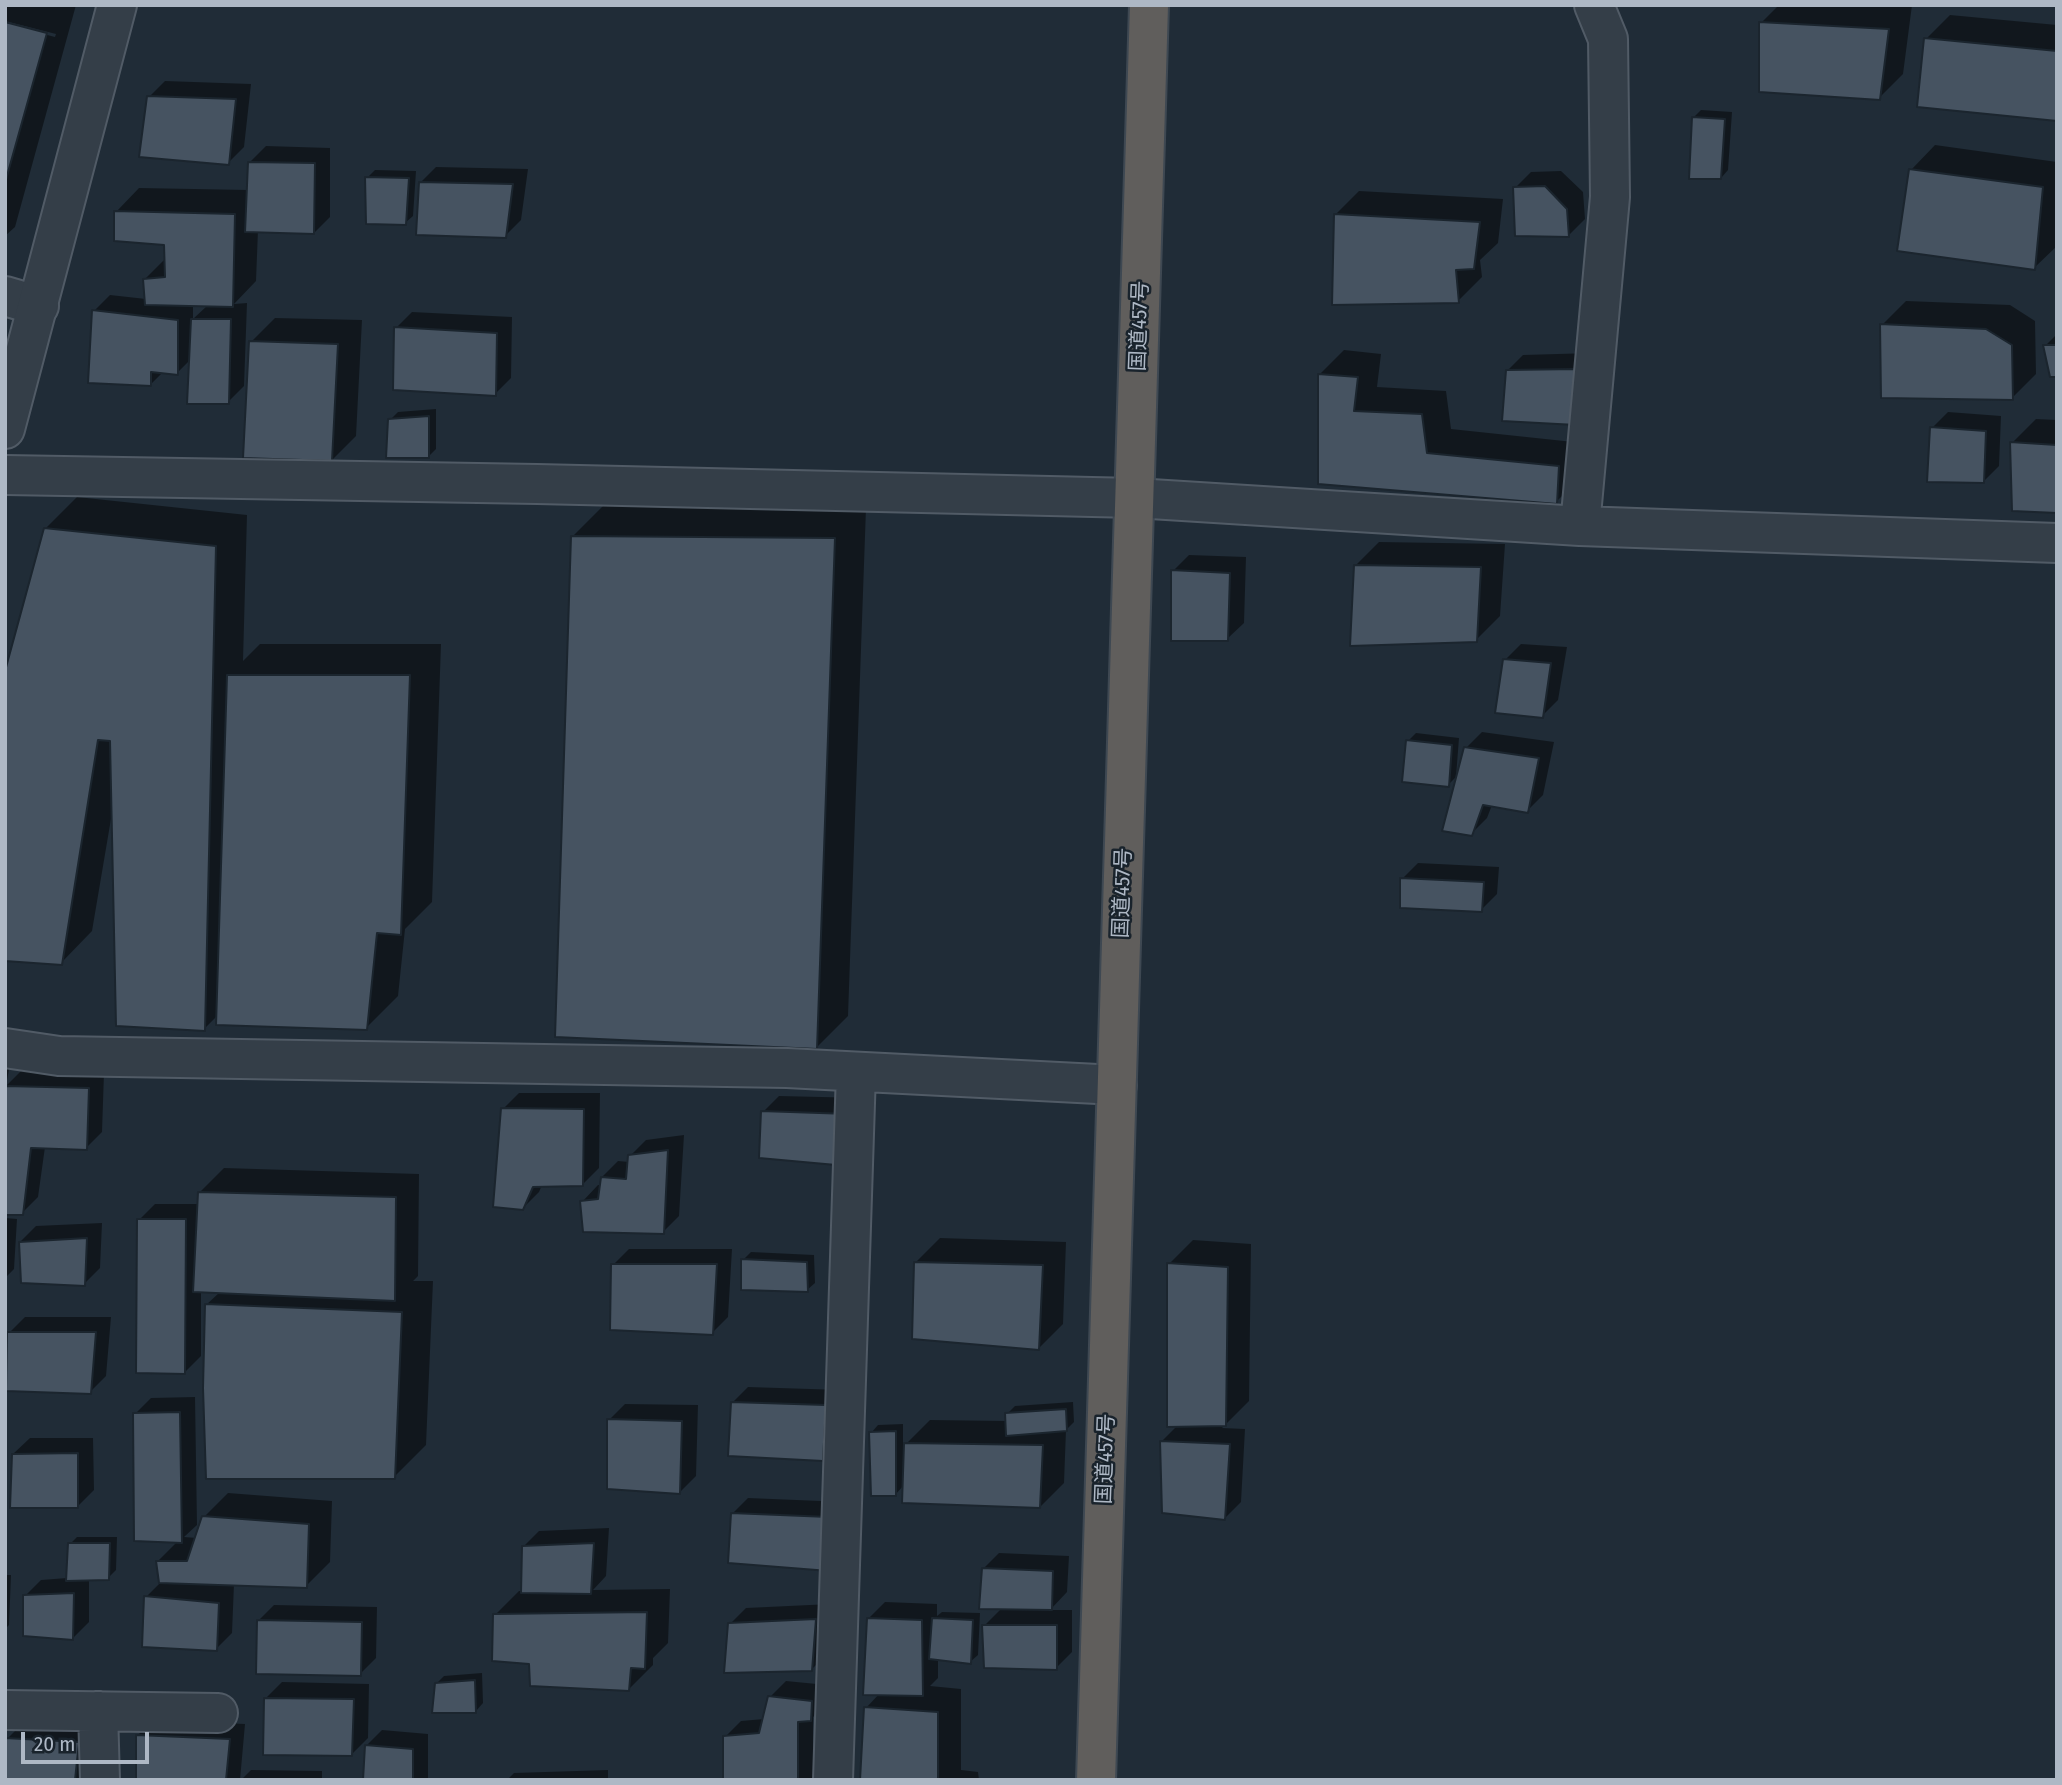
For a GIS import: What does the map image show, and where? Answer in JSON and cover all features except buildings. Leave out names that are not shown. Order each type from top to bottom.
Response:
[{"type":"highway","name":"国道457号","points":[[1096,1780],[1149,5]]},
{"type":"street","points":[[5,429],[22,301],[117,5]]},
{"type":"street","points":[[1580,526],[1610,197],[1608,40],[1594,5]]},
{"type":"street","points":[[5,475],[1135,498],[1580,526],[2057,543]]},
{"type":"street","points":[[5,1048],[59,1056],[787,1068],[1117,1085]]},
{"type":"street","points":[[833,1780],[856,1072]]},
{"type":"street","points":[[5,1710],[218,1713]]},
{"type":"street","points":[[98,1711],[100,1780]]}]
